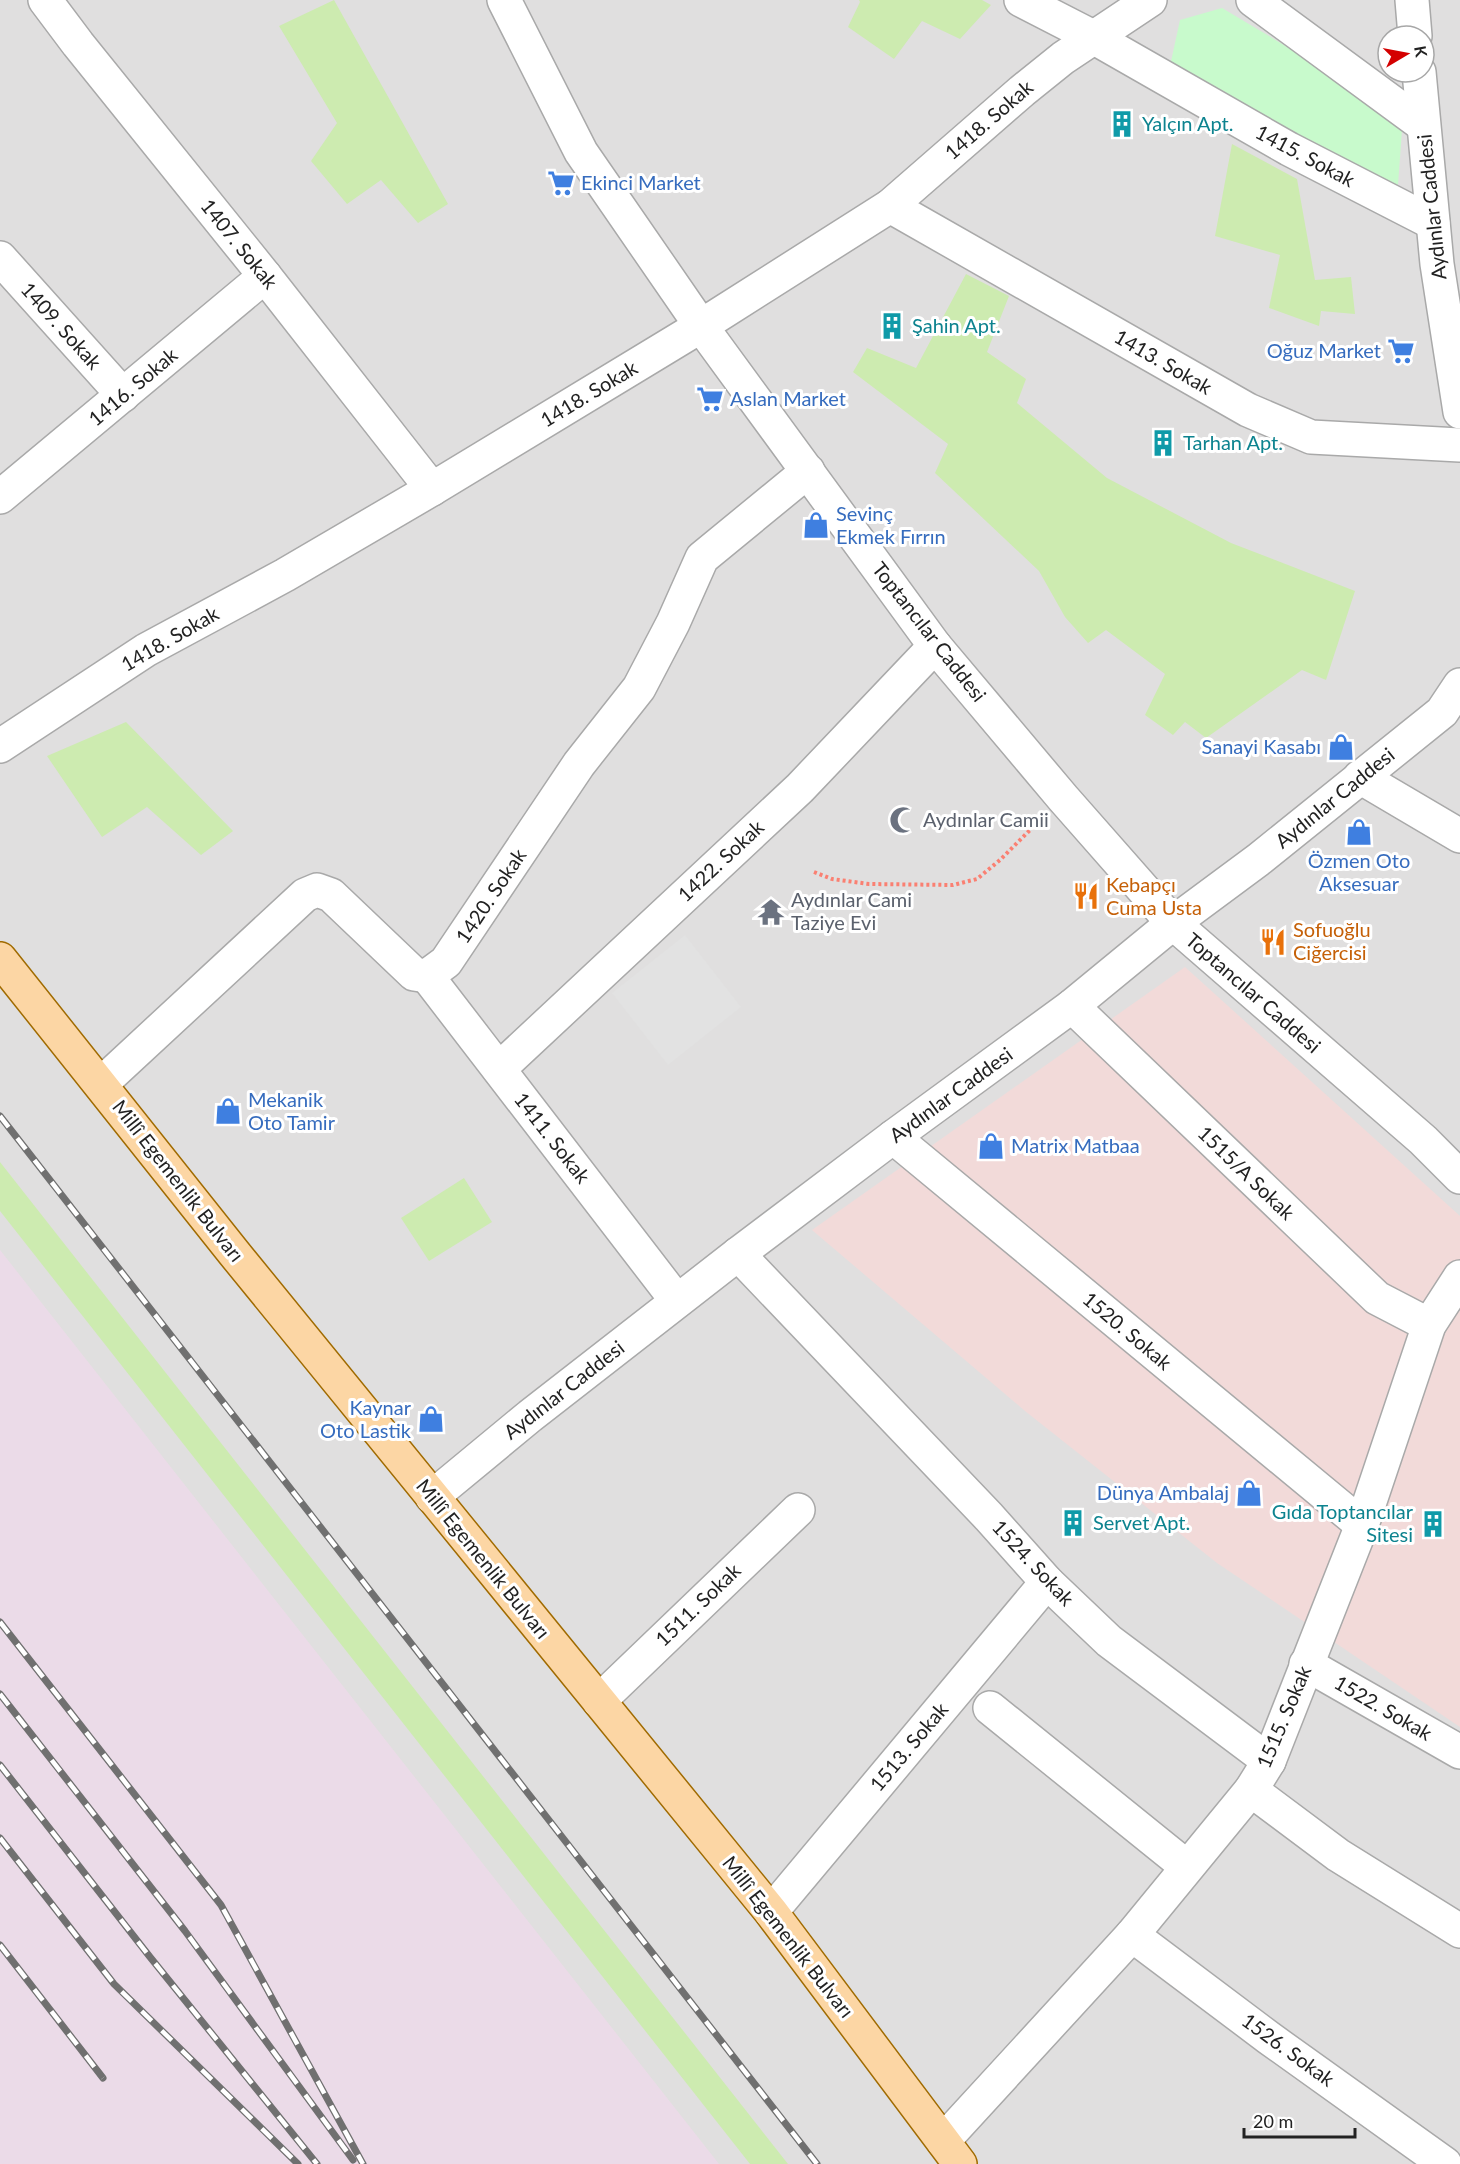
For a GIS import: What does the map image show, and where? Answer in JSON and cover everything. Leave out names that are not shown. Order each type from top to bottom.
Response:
[{"type":"main road","name":"Millî Egemenlik Bulvarı","points":[[0,959],[432,1497],[771,1912],[952,2152]]},
{"type":"street","name":"1407. Sokak","points":[[45,0],[432,489]]},
{"type":"street","name":"Toptancılar Caddesi","points":[[504,0],[581,152],[701,326],[935,646],[1063,798],[1173,923],[1424,1140],[1460,1178]]},
{"type":"street","name":"1415. Sokak","points":[[1021,0],[1093,37],[1289,149],[1433,223]]},
{"type":"street","name":"1418. Sokak","points":[[0,746],[146,650],[285,575],[432,489],[701,326],[890,206],[1022,91],[1093,37],[1150,0]]},
{"type":"street","points":[[1253,0],[1424,125]]},
{"type":"street","points":[[1412,0],[1414,24]]},
{"type":"street","name":"Aydınlar Caddesi","points":[[1420,84],[1433,223],[1449,269],[1460,412]]},
{"type":"street","name":"1413. Sokak","points":[[890,206],[1248,410],[1311,437],[1460,445]]},
{"type":"street","name":"1409. Sokak","points":[[0,258],[123,395]]},
{"type":"street","name":"1416. Sokak","points":[[0,497],[265,276]]},
{"type":"street","name":"1420. Sokak","points":[[427,976],[446,962],[579,764],[639,688],[673,623],[702,558],[808,471]]},
{"type":"street","name":"1422. Sokak","points":[[499,1069],[800,788],[935,646]]},
{"type":"street","name":"Aydınlar Caddesi","points":[[432,1497],[530,1416],[677,1301],[893,1137],[1072,1006],[1173,923],[1258,860],[1442,712],[1460,685]]},
{"type":"street","points":[[1360,777],[1460,836]]},
{"type":"street","points":[[101,1083],[305,895],[317,890],[331,895],[414,974],[427,976]]},
{"type":"street","name":"1411. Sokak","points":[[427,976],[677,1301]]},
{"type":"street","name":"1515/A Sokak","points":[[1072,1006],[1377,1298],[1429,1325]]},
{"type":"street","name":"1520. Sokak","points":[[893,1137],[1362,1526]]},
{"type":"street","name":"1524. Sokak","points":[[738,1254],[989,1516],[1047,1582],[1109,1641],[1269,1761]]},
{"type":"street","name":"1515. Sokak","points":[[952,2152],[1251,1790],[1269,1761],[1362,1526],[1429,1325],[1460,1277]]},
{"type":"street","name":"1511. Sokak","points":[[599,1701],[798,1510]]},
{"type":"street","name":"1513. Sokak","points":[[771,1912],[1047,1582]]},
{"type":"street","name":"1522. Sokak","points":[[1306,1664],[1460,1752]]},
{"type":"street","points":[[990,1708],[1188,1867]]},
{"type":"street","points":[[1251,1790],[1338,1856],[1460,1931]]},
{"type":"street","name":"1526. Sokak","points":[[1132,1935],[1269,2038],[1445,2164]]},
{"type":"path","points":[[814,872],[832,879],[885,885],[953,885],[977,879],[1000,860],[1063,798]]},
{"type":"shaded area","points":[[0,0],[1460,0],[1460,2164],[0,2164]]},
{"type":"shaded area","points":[[685,935],[741,1007],[668,1065],[612,993]]},
{"type":"shaded area","name":"Gıda Toptancılar Sitesi","points":[[1185,967],[1460,1216],[1460,1727],[1217,1563],[1025,1411],[812,1230]]},
{"type":"shaded area","points":[[0,1250],[719,2164],[0,2164]]},
{"type":"green space","points":[[334,0],[448,204],[418,223],[381,180],[347,204],[311,161],[337,123],[279,26]]},
{"type":"green space","points":[[859,0],[982,0],[991,5],[960,39],[922,21],[894,59],[848,27]]},
{"type":"green space","points":[[1222,8],[1403,116],[1398,185],[1168,75],[1180,20]]},
{"type":"green space","points":[[1232,144],[1297,179],[1315,280],[1351,277],[1355,314],[1321,311],[1319,326],[1269,308],[1280,255],[1215,236]]},
{"type":"green space","points":[[966,274],[1009,296],[987,352],[1026,379],[1017,403],[1107,478],[1231,543],[1355,591],[1326,680],[1302,670],[1206,738],[1185,722],[1173,735],[1145,715],[1165,674],[1106,630],[1088,643],[1065,617],[1039,571],[935,473],[948,444],[853,372],[867,348],[916,368]]},
{"type":"green space","points":[[126,722],[233,831],[201,855],[147,807],[102,837],[47,756]]},
{"type":"green space","points":[[0,1162],[788,2164],[750,2164],[0,1211]]},
{"type":"green space","points":[[464,1178],[492,1222],[429,1261],[401,1218]]},
{"type":"railway","points":[[0,1116],[817,2164]]},
{"type":"railway","points":[[0,1622],[221,1905],[363,2164]]},
{"type":"railway","points":[[0,1694],[185,1931],[353,2160]]},
{"type":"railway","points":[[0,1765],[150,1957],[317,2164]]},
{"type":"railway","points":[[0,1838],[114,1984],[298,2164]]},
{"type":"railway","points":[[0,1945],[103,2078]]},
{"type":"place","name":"Yalçın Apt.","points":[[1122,124]]},
{"type":"place","name":"Ekinci Market","points":[[561,183]]},
{"type":"place","name":"Şahin Apt.","points":[[892,326]]},
{"type":"place","name":"Oğuz Market","points":[[1401,351]]},
{"type":"place","name":"Aslan Market","points":[[710,399]]},
{"type":"place","name":"Tarhan Apt.","points":[[1163,443]]},
{"type":"place","name":"Sevinç Ekmek Fırrın","points":[[816,525]]},
{"type":"place","name":"Sanayi Kasabı","points":[[1341,747]]},
{"type":"place","name":"Aydınlar Camii","points":[[903,820]]},
{"type":"place","name":"Özmen Oto Aksesuar","points":[[1359,832]]},
{"type":"place","name":"Kebapçı Cuma Usta","points":[[1086,896]]},
{"type":"place","name":"Aydınlar Cami Taziye Evi","points":[[771,912]]},
{"type":"place","name":"Sofuoğlu Ciğercisi","points":[[1273,942]]},
{"type":"place","name":"Mekanik Oto Tamir","points":[[228,1111]]},
{"type":"place","name":"Matrix Matbaa","points":[[991,1146]]},
{"type":"place","name":"Kaynar Oto Lastik","points":[[431,1419]]},
{"type":"place","name":"Dünya Ambalaj","points":[[1249,1493]]},
{"type":"place","name":"Servet Apt.","points":[[1073,1523]]},
{"type":"place","name":"Gıda Toptancılar Sitesi","points":[[1433,1524]]}]
